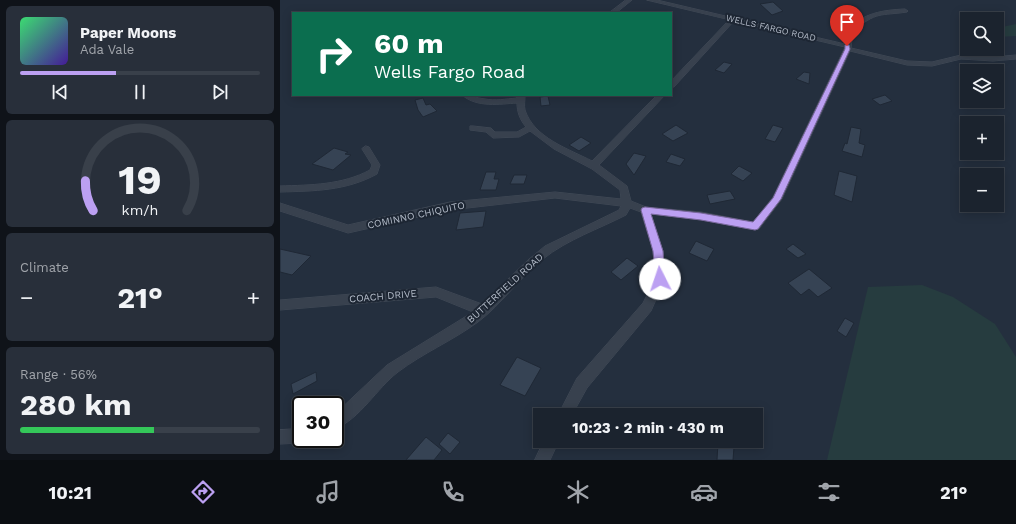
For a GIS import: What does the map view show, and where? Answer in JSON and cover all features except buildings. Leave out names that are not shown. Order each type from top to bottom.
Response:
[{"type":"street","points":[[613,12],[629,0]]},
{"type":"street","name":"WELLS FARGO ROAD","points":[[650,0],[733,19],[907,63],[932,64],[961,57],[993,59],[1016,57]]},
{"type":"street","points":[[521,97],[519,104],[524,119],[530,128],[559,149],[593,166],[624,188],[627,203],[645,210],[701,216],[755,226],[777,199],[847,47],[850,30],[864,17],[884,11],[905,12]]},
{"type":"street","points":[[672,84],[733,19]]},
{"type":"street","points":[[468,96],[477,101],[484,102],[521,97]]},
{"type":"street","points":[[511,96],[521,97]]},
{"type":"street","points":[[593,166],[660,96]]},
{"type":"street","points":[[472,128],[488,130],[493,135],[519,134],[530,128]]},
{"type":"street","points":[[280,189],[328,188],[361,180],[374,172],[376,165],[366,149]]},
{"type":"street","name":"COMINNO CHIQUITO","points":[[280,207],[348,229],[450,206],[555,194],[627,203]]},
{"type":"street","name":"BUTTERFIELD ROAD","points":[[344,416],[400,363],[469,321],[483,310],[530,264],[548,249],[565,239],[623,212],[627,203]]},
{"type":"street","points":[[569,408],[582,383],[647,307],[660,279],[658,251],[645,210]]},
{"type":"street","name":"COACH DRIVE","points":[[280,306],[436,292],[483,310]]},
{"type":"street","points":[[280,437],[292,436]]},
{"type":"street","points":[[542,460],[548,448]]},
{"type":"green space","points":[[1016,24],[1016,36],[1004,37],[1004,27]]},
{"type":"green space","points":[[922,285],[953,297],[995,324],[1016,357],[1016,460],[827,460],[868,287]]},
{"type":"route","points":[[660,279],[658,251],[645,210],[701,216],[755,226],[777,199],[848,49],[847,46]]}]
